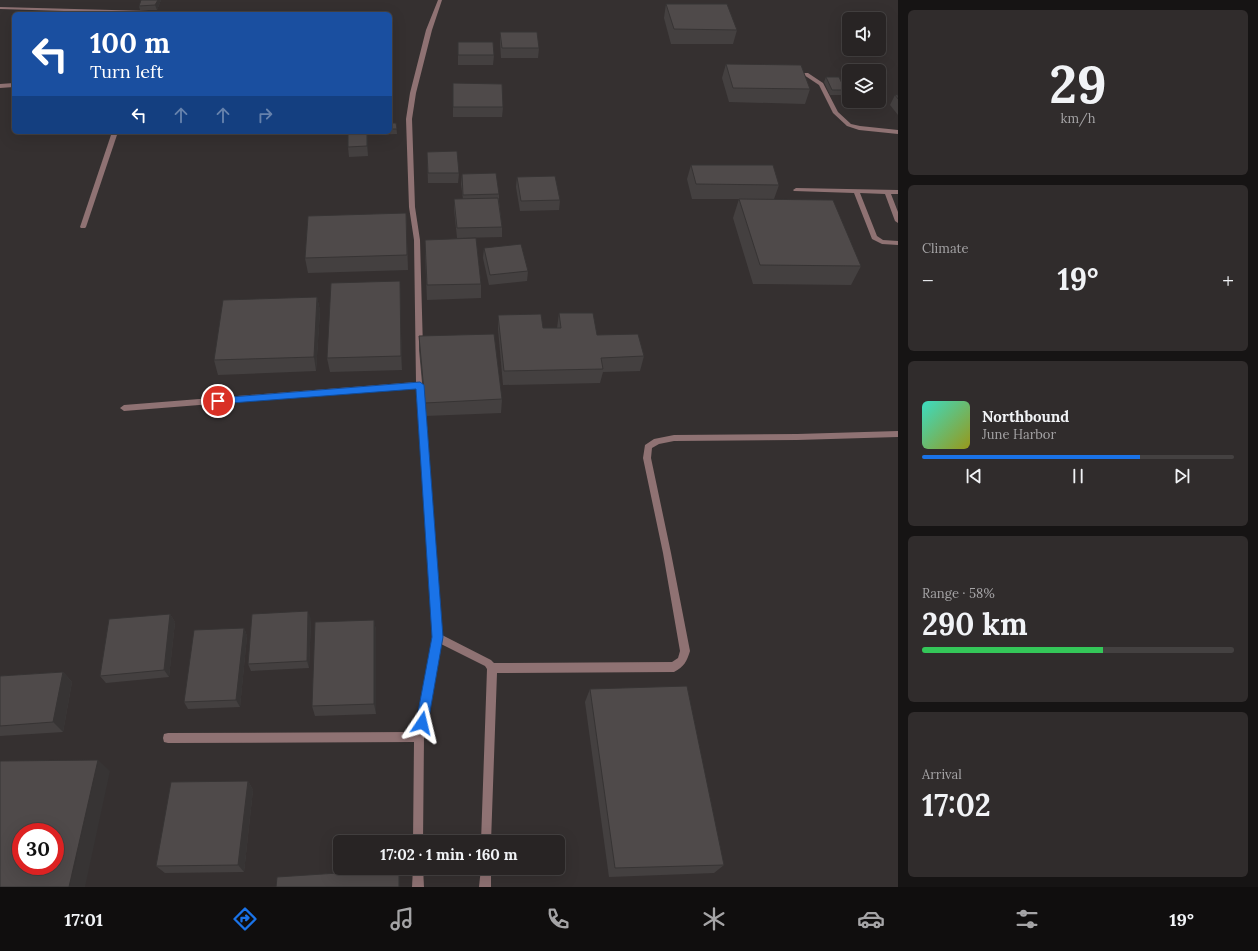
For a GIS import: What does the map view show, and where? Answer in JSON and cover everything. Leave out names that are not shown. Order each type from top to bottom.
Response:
[{"type":"street","points":[[418,835],[419,737],[438,637],[420,385],[417,240],[412,207],[409,119],[413,93],[429,30],[440,0]]},
{"type":"street","points":[[0,8],[149,12]]},
{"type":"street","points":[[806,74],[821,84],[836,113],[849,125],[859,128],[898,132]]},
{"type":"street","points":[[0,86],[12,85]]},
{"type":"street","points":[[83,227],[114,134]]},
{"type":"street","points":[[796,190],[898,192]]},
{"type":"street","points":[[856,191],[874,237],[882,242],[898,243]]},
{"type":"street","points":[[887,191],[898,221]]},
{"type":"street","points":[[124,408],[420,385]]},
{"type":"street","points":[[492,668],[663,667],[674,666],[682,661],[685,651],[684,644],[647,458],[648,447],[656,441],[674,438],[898,434]]},
{"type":"street","points":[[438,637],[488,663],[492,668],[486,835]]},
{"type":"street","points":[[168,738],[419,737]]},
{"type":"street","points":[[418,875],[418,887]]},
{"type":"street","points":[[485,887],[486,875]]},
{"type":"building","points":[[141,0],[158,0],[155,5],[139,6]]},
{"type":"building","points":[[666,4],[727,4],[737,30],[674,29]]},
{"type":"building","points":[[500,32],[537,32],[539,48],[502,48]]},
{"type":"building","points":[[458,42],[493,42],[494,55],[458,55]]},
{"type":"building","points":[[726,64],[801,65],[810,89],[733,88]]},
{"type":"building","points":[[826,77],[839,77],[842,84],[842,90],[832,90]]},
{"type":"building","points":[[453,83],[502,84],[503,107],[453,107]]},
{"type":"building","points":[[392,123],[396,123],[397,129],[392,129]]},
{"type":"building","points":[[348,134],[367,134],[367,146],[348,147]]},
{"type":"building","points":[[457,151],[459,173],[428,173],[427,152]]},
{"type":"building","points":[[691,165],[773,165],[779,185],[696,184]]},
{"type":"building","points":[[496,173],[499,194],[463,195],[462,174]]},
{"type":"building","points":[[555,176],[560,200],[521,201],[517,177]]},
{"type":"building","points":[[498,198],[502,227],[457,228],[454,199]]},
{"type":"building","points":[[739,199],[833,200],[861,266],[760,265]]},
{"type":"building","points":[[406,213],[407,255],[305,258],[308,216]]},
{"type":"building","points":[[476,238],[481,284],[427,285],[425,240]]},
{"type":"building","points":[[521,244],[528,271],[490,275],[484,248]]},
{"type":"building","points":[[400,281],[401,356],[327,358],[331,283]]},
{"type":"building","points":[[317,297],[314,357],[214,360],[223,300]]},
{"type":"building","points":[[559,313],[593,313],[597,335],[638,334],[644,356],[601,358],[603,369],[504,371],[498,315],[541,314],[543,328],[561,328]]},
{"type":"building","points":[[494,334],[502,399],[425,403],[419,336]]},
{"type":"building","points":[[308,611],[307,661],[248,664],[252,614]]},
{"type":"building","points":[[170,614],[164,670],[100,676],[109,619]]},
{"type":"building","points":[[374,620],[374,704],[312,706],[315,622]]},
{"type":"building","points":[[244,628],[236,700],[184,702],[194,630]]},
{"type":"building","points":[[63,672],[53,722],[0,726],[0,676]]},
{"type":"building","points":[[687,686],[724,865],[615,868],[590,689]]},
{"type":"building","points":[[98,760],[69,887],[0,887],[0,761]]},
{"type":"building","points":[[248,781],[238,865],[156,866],[171,782]]},
{"type":"building","points":[[333,873],[333,875],[399,875],[399,887],[276,887],[277,877]]},
{"type":"route","points":[[218,401],[420,385],[438,637],[422,723]]}]
